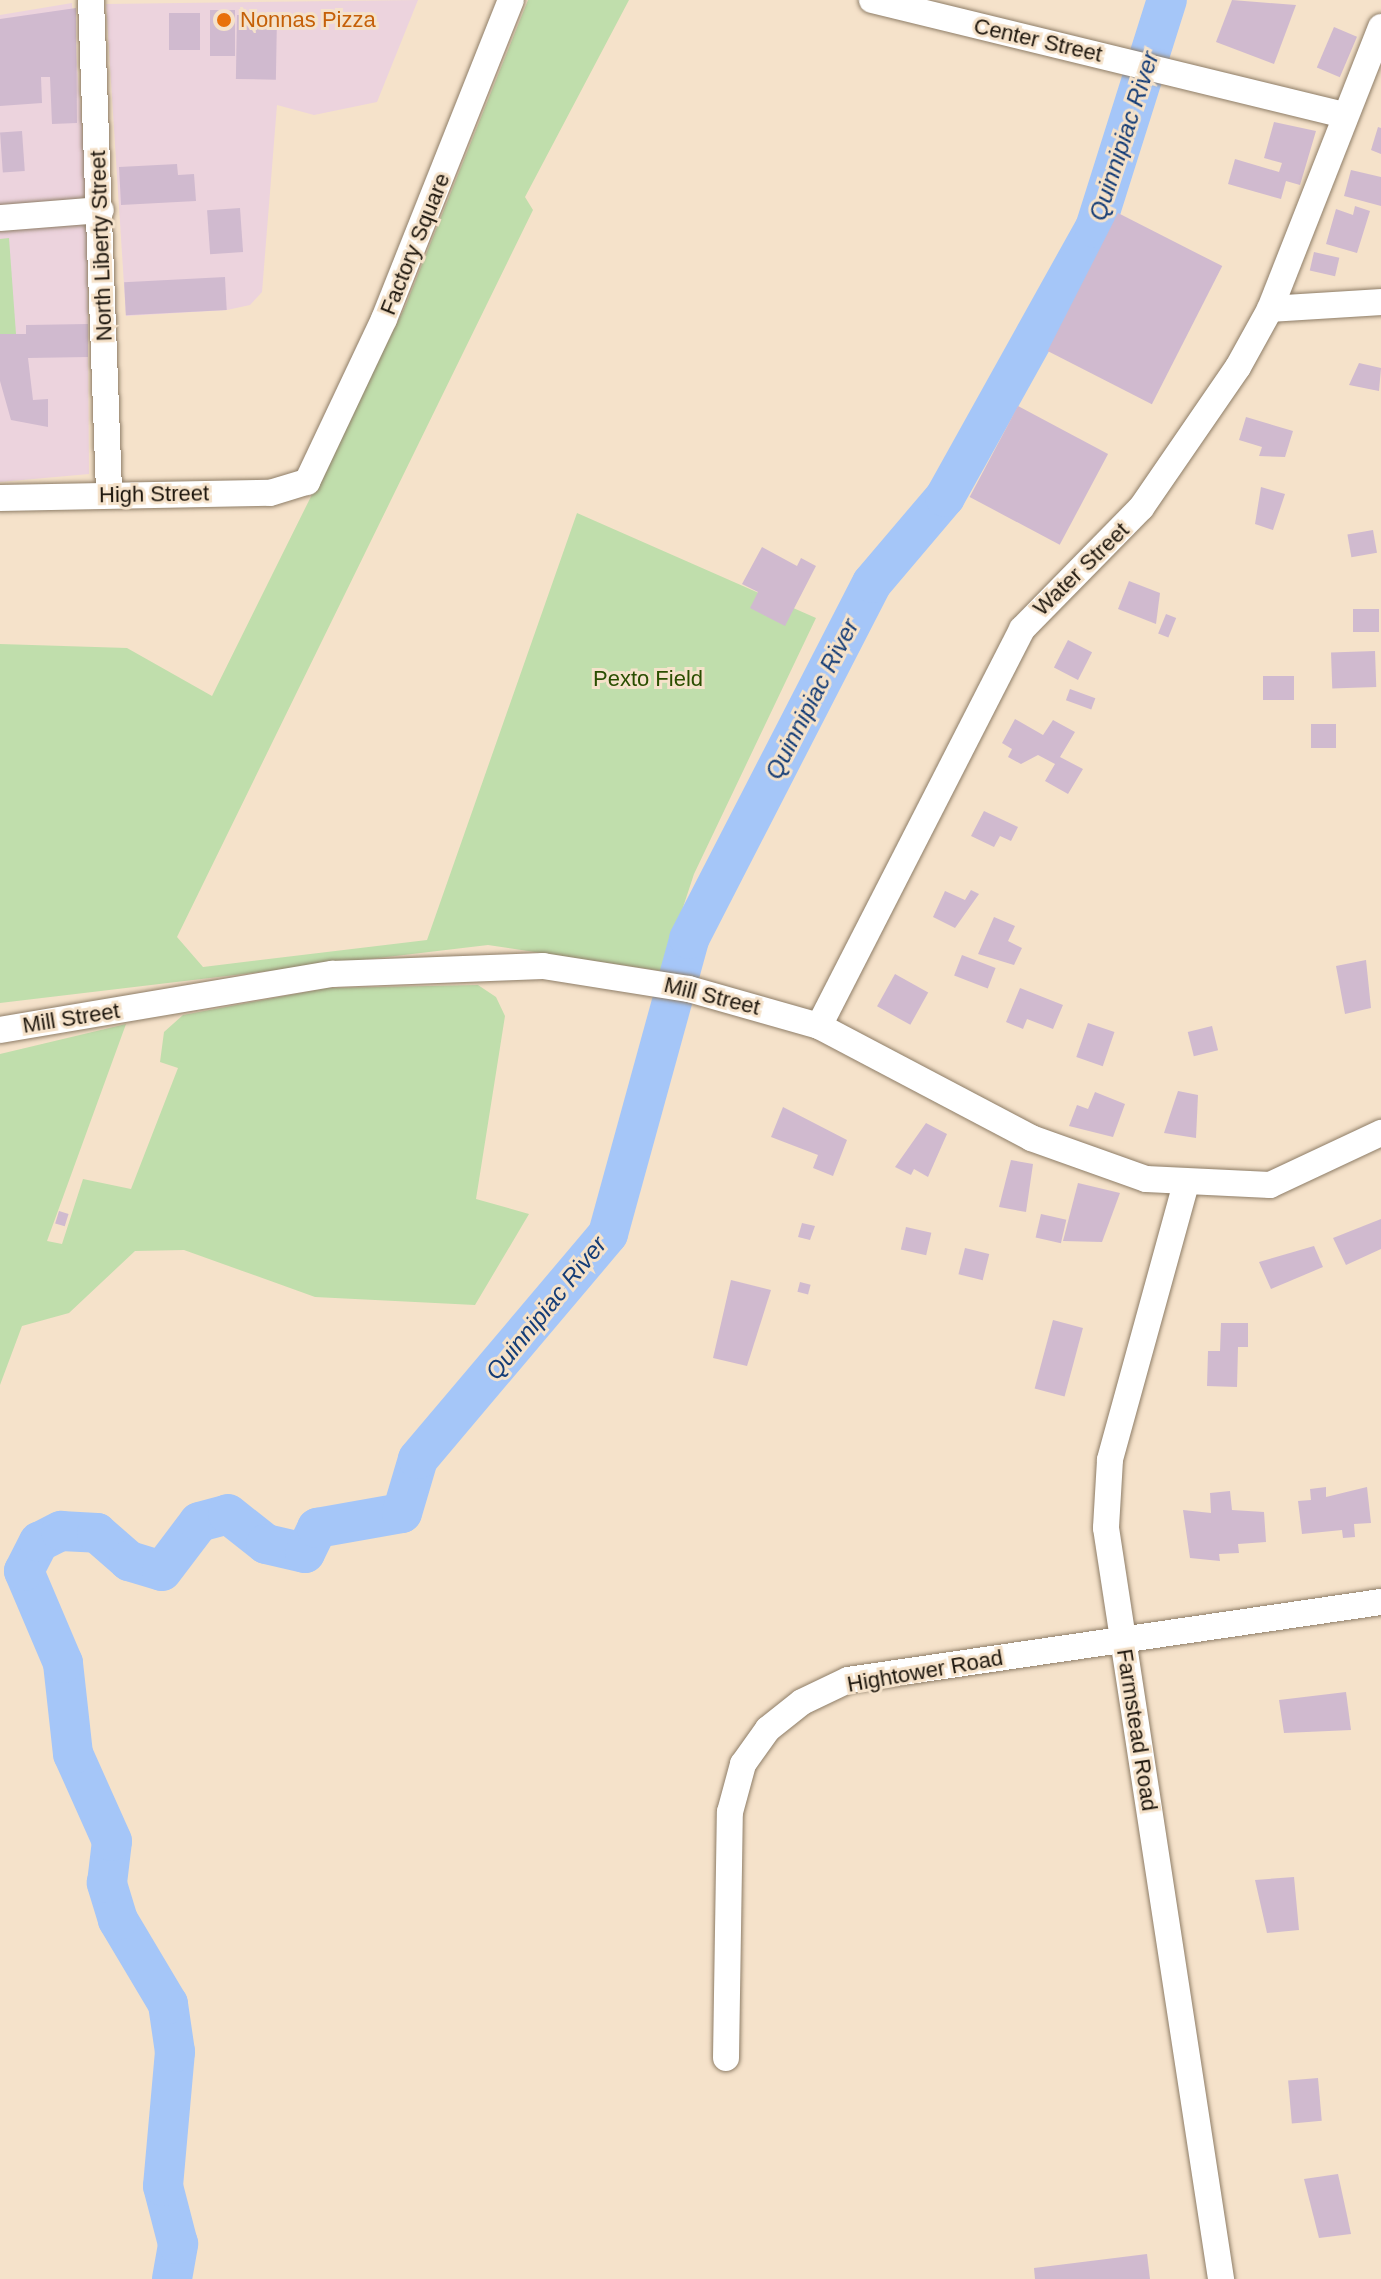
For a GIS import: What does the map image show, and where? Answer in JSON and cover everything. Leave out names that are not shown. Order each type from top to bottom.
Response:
[{"type":"street","name":"North Liberty Street","points":[[91,0],[109,493]]},
{"type":"street","name":"Factory Square","points":[[307,482],[390,306],[511,0]]},
{"type":"street","name":"Center Street","points":[[872,0],[1343,115]]},
{"type":"street","name":"Water Street","points":[[819,1026],[1022,629],[1141,508],[1270,309],[1343,115],[1381,27]]},
{"type":"street","points":[[0,218],[101,210]]},
{"type":"street","points":[[1270,309],[1381,302]]},
{"type":"street","name":"High Street","points":[[0,498],[109,493],[270,493],[307,482]]},
{"type":"street","name":"Mill Street","points":[[0,1030],[332,974],[433,966],[543,966],[663,983],[819,1026],[1031,1138],[1091,1164],[1185,1187],[1270,1185],[1381,1133]]},
{"type":"street","name":"Farmstead Road","points":[[1185,1187],[1110,1460],[1106,1528],[1221,2279]]},
{"type":"street","name":"Hightower Road","points":[[726,2058],[730,1812],[743,1764],[768,1729],[848,1680],[1381,1602]]},
{"type":"shaded area","points":[[418,0],[377,102],[314,115],[277,105],[262,292],[250,305],[227,310],[126,316],[106,4]]},
{"type":"shaded area","points":[[72,3],[87,189],[89,474],[0,482],[0,15]]},
{"type":"green space","name":"Pexto Field","points":[[528,0],[629,0],[525,197],[533,210],[177,937],[203,967],[427,940],[577,513],[816,618],[694,874],[662,971],[488,945],[0,1003],[0,644],[127,648],[212,696],[405,307]]},
{"type":"green space","points":[[1151,0],[1184,0],[1168,46],[1135,41]]},
{"type":"green space","points":[[9,238],[16,334],[0,334],[0,239]]},
{"type":"green space","points":[[478,985],[496,997],[505,1016],[476,1199],[529,1214],[475,1305],[315,1297],[184,1250],[135,1251],[69,1313],[22,1326],[0,1385],[0,1054],[126,1024],[47,1241],[62,1244],[83,1179],[131,1189],[178,1068],[160,1062],[164,1032],[183,1015],[327,988]]},
{"type":"building","points":[[1232,0],[1296,5],[1274,64],[1216,42]]},
{"type":"building","points":[[76,8],[77,123],[52,124],[50,77],[41,77],[42,103],[0,106],[0,19]]},
{"type":"building","points":[[210,10],[235,10],[235,56],[210,56]]},
{"type":"building","points":[[169,13],[200,13],[200,50],[169,50]]},
{"type":"building","points":[[237,15],[277,16],[276,80],[236,79]]},
{"type":"building","points":[[1334,27],[1357,37],[1340,77],[1317,68]]},
{"type":"building","points":[[1274,122],[1316,131],[1300,185],[1286,181],[1281,199],[1228,184],[1235,159],[1279,172],[1282,163],[1264,158]]},
{"type":"building","points":[[1378,127],[1381,128],[1381,154],[1371,150]]},
{"type":"building","points":[[22,131],[25,171],[3,172],[0,133]]},
{"type":"building","points":[[177,164],[178,175],[194,174],[196,201],[121,205],[119,167]]},
{"type":"building","points":[[1351,170],[1381,177],[1381,206],[1344,196]]},
{"type":"building","points":[[1355,206],[1370,211],[1357,253],[1326,244],[1336,209],[1353,215]]},
{"type":"building","points":[[240,208],[243,252],[210,254],[207,210]]},
{"type":"building","points":[[1118,213],[1222,266],[1152,404],[1048,351]]},
{"type":"building","points":[[1314,252],[1339,258],[1335,276],[1310,271]]},
{"type":"building","points":[[225,277],[227,310],[126,315],[124,282]]},
{"type":"building","points":[[88,324],[88,357],[28,358],[33,400],[48,399],[48,427],[11,420],[0,381],[0,334],[26,334],[26,325]]},
{"type":"building","points":[[1359,363],[1381,368],[1379,391],[1349,385]]},
{"type":"building","points":[[1018,406],[1108,454],[1060,545],[970,497]]},
{"type":"building","points":[[1246,417],[1293,431],[1285,457],[1259,456],[1262,447],[1239,440]]},
{"type":"building","points":[[1261,487],[1285,494],[1273,530],[1255,524]]},
{"type":"building","points":[[1373,530],[1377,553],[1351,557],[1347,535]]},
{"type":"building","points":[[762,547],[797,566],[801,558],[816,566],[785,626],[750,608],[758,592],[742,584]]},
{"type":"building","points":[[1129,581],[1160,593],[1156,624],[1118,609]]},
{"type":"building","points":[[1353,609],[1379,609],[1379,632],[1353,632]]},
{"type":"building","points":[[1166,614],[1176,618],[1168,638],[1158,633]]},
{"type":"building","points":[[1068,640],[1092,652],[1078,680],[1054,668]]},
{"type":"building","points":[[1375,651],[1376,687],[1332,689],[1331,653]]},
{"type":"building","points":[[1263,676],[1294,676],[1294,700],[1263,700]]},
{"type":"building","points":[[1070,689],[1095,698],[1091,710],[1066,700]]},
{"type":"building","points":[[1015,719],[1043,735],[1053,720],[1075,732],[1060,757],[1083,769],[1068,794],[1045,781],[1055,764],[1038,755],[1021,764],[1008,757],[1012,749],[1002,743]]},
{"type":"building","points":[[1311,724],[1336,724],[1336,748],[1311,748]]},
{"type":"building","points":[[984,811],[1018,827],[1011,841],[1000,836],[994,847],[971,836]]},
{"type":"building","points":[[971,890],[979,894],[955,928],[933,917],[945,891],[965,900]]},
{"type":"building","points":[[994,917],[1015,926],[1008,941],[1022,948],[1014,965],[978,954]]},
{"type":"building","points":[[962,955],[996,968],[988,988],[954,976]]},
{"type":"building","points":[[1366,960],[1371,1008],[1345,1014],[1336,966]]},
{"type":"building","points":[[895,974],[928,992],[910,1025],[877,1006]]},
{"type":"building","points":[[1020,988],[1063,1005],[1053,1029],[1027,1019],[1023,1029],[1006,1022]]},
{"type":"building","points":[[1088,1023],[1114,1032],[1103,1066],[1076,1057]]},
{"type":"building","points":[[1212,1026],[1218,1050],[1194,1056],[1188,1032]]},
{"type":"building","points":[[1178,1091],[1198,1095],[1196,1138],[1164,1133]]},
{"type":"building","points":[[1095,1092],[1125,1104],[1113,1137],[1069,1126],[1077,1105],[1088,1109]]},
{"type":"building","points":[[783,1107],[847,1140],[833,1176],[813,1168],[818,1155],[771,1137]]},
{"type":"building","points":[[926,1123],[947,1134],[928,1177],[914,1169],[911,1175],[895,1167]]},
{"type":"building","points":[[1011,1160],[1033,1164],[1026,1212],[999,1207]]},
{"type":"building","points":[[1078,1183],[1120,1193],[1102,1242],[1063,1241]]},
{"type":"building","points":[[59,1211],[69,1214],[65,1226],[55,1223]]},
{"type":"building","points":[[1041,1214],[1066,1220],[1061,1243],[1036,1237]]},
{"type":"building","points":[[1381,1219],[1381,1249],[1346,1265],[1333,1238]]},
{"type":"building","points":[[802,1223],[815,1226],[810,1240],[798,1237]]},
{"type":"building","points":[[906,1227],[931,1233],[926,1255],[901,1249]]},
{"type":"building","points":[[1314,1246],[1323,1267],[1271,1289],[1259,1262]]},
{"type":"building","points":[[965,1248],[989,1254],[983,1280],[958,1274]]},
{"type":"building","points":[[731,1280],[771,1290],[747,1366],[713,1358]]},
{"type":"building","points":[[800,1282],[811,1285],[808,1295],[797,1292]]},
{"type":"building","points":[[1053,1320],[1083,1328],[1065,1397],[1035,1389]]},
{"type":"building","points":[[1221,1323],[1248,1323],[1248,1347],[1238,1347],[1237,1387],[1207,1386],[1208,1351],[1220,1351]]},
{"type":"building","points":[[1326,1487],[1326,1497],[1367,1487],[1371,1523],[1354,1524],[1355,1537],[1343,1538],[1342,1530],[1302,1534],[1298,1501],[1311,1500],[1310,1489]]},
{"type":"building","points":[[1230,1491],[1232,1510],[1264,1512],[1266,1542],[1238,1544],[1239,1553],[1219,1554],[1220,1561],[1190,1558],[1183,1510],[1211,1513],[1210,1493]]},
{"type":"building","points":[[1346,1692],[1351,1730],[1284,1733],[1279,1700]]},
{"type":"building","points":[[1294,1877],[1299,1930],[1267,1933],[1255,1880]]},
{"type":"building","points":[[1318,2078],[1322,2121],[1292,2123],[1288,2081]]},
{"type":"building","points":[[1338,2174],[1351,2234],[1319,2238],[1304,2179]]},
{"type":"building","points":[[1147,2254],[1150,2279],[1035,2279],[1034,2268]]},
{"type":"waterway","name":"Quinnipiac River","points":[[172,2279],[178,2244],[163,2186],[175,2052],[168,2004],[118,1920],[107,1883],[112,1841],[73,1754],[63,1663],[24,1571],[39,1542],[61,1531],[97,1533],[129,1561],[162,1571],[199,1522],[228,1514],[266,1544],[305,1553],[317,1528],[402,1513],[418,1459],[608,1234],[689,939],[872,583],[945,497],[1095,228],[1167,0]]},
{"type":"place","name":"Nonnas Pizza","points":[[224,20]]}]
